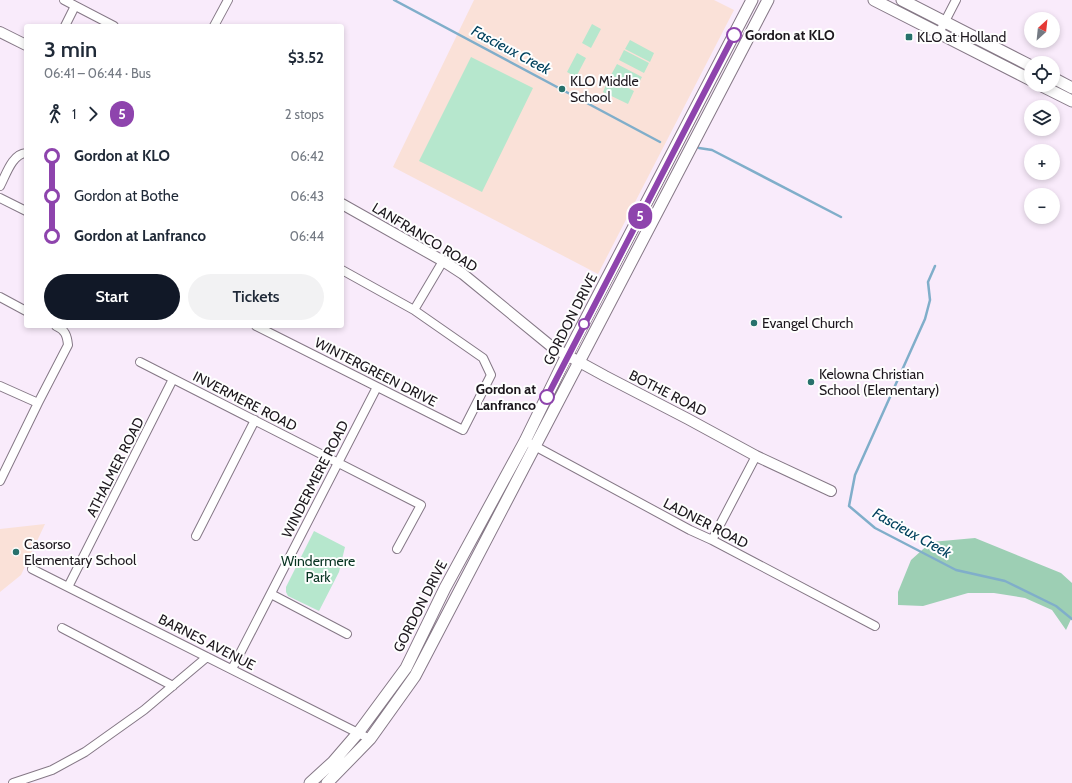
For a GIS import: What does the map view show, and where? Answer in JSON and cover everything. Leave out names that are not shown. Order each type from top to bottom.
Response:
[{"type":"main road","name":"GORDON DRIVE","points":[[310,783],[333,762],[358,733],[406,668],[445,588],[525,441],[567,355],[752,0]]},
{"type":"main road","name":"GORDON DRIVE","points":[[327,783],[370,739],[415,676],[768,0]]},
{"type":"main road","points":[[874,0],[1024,76]]},
{"type":"main road","points":[[902,0],[1024,62]]},
{"type":"main road","points":[[1060,82],[1072,88]]},
{"type":"main road","points":[[1053,92],[1072,102]]},
{"type":"street","points":[[64,0],[110,24]]},
{"type":"street","points":[[215,24],[228,0]]},
{"type":"street","points":[[939,33],[956,0]]},
{"type":"street","points":[[66,24],[75,6]]},
{"type":"street","points":[[0,32],[24,44]]},
{"type":"street","points":[[0,186],[13,160],[24,153]]},
{"type":"street","points":[[0,198],[24,210]]},
{"type":"street","name":"LANFRANCO ROAD","points":[[344,205],[443,261],[463,274],[552,347],[567,355]]},
{"type":"street","points":[[344,271],[414,310],[443,261]]},
{"type":"street","points":[[0,297],[24,310]]},
{"type":"street","name":"WINTERGREEN DRIVE","points":[[260,328],[463,430],[491,375],[483,358],[414,310]]},
{"type":"street","points":[[0,481],[68,345],[67,337],[63,330],[60,328]]},
{"type":"street","name":"BOTHE ROAD","points":[[567,355],[756,456],[831,491]]},
{"type":"street","name":"INVERMERE ROAD","points":[[140,362],[421,505],[396,549]]},
{"type":"street","name":"ATHALMER ROAD","points":[[68,587],[174,379]]},
{"type":"street","points":[[0,386],[38,403]]},
{"type":"street","name":"WINDERMERE ROAD","points":[[232,669],[377,386]]},
{"type":"street","points":[[196,536],[255,420]]},
{"type":"street","name":"LADNER ROAD","points":[[525,441],[690,530],[712,540],[875,626]]},
{"type":"street","points":[[712,540],[756,456]]},
{"type":"street","name":"BARNES AVENUE","points":[[32,569],[370,739]]},
{"type":"street","points":[[271,594],[347,634]]},
{"type":"street","points":[[62,628],[173,686]]},
{"type":"street","points":[[12,783],[52,770],[86,752],[144,710],[207,657]]},
{"type":"shaded area","name":"KLO Middle School","points":[[474,0],[714,0],[734,10],[598,274],[393,167]]},
{"type":"shaded area","name":"Casorso Elementary School","points":[[45,524],[21,575],[0,592],[0,529]]},
{"type":"green space","points":[[592,24],[601,29],[591,48],[582,43]]},
{"type":"green space","points":[[630,40],[654,53],[650,62],[625,49]]},
{"type":"green space","points":[[624,50],[649,63],[644,73],[619,60]]},
{"type":"green space","points":[[577,53],[586,58],[576,77],[567,72]]},
{"type":"green space","points":[[471,57],[533,88],[482,192],[419,161]]},
{"type":"green space","points":[[617,64],[642,77],[636,88],[611,75]]},
{"type":"green space","points":[[609,78],[634,91],[628,104],[603,92]]},
{"type":"green space","name":"Windermere Park","points":[[314,531],[345,547],[339,572],[319,611],[288,596],[286,592],[286,587]]},
{"type":"green space","points":[[975,538],[1061,573],[1072,583],[1072,617],[1066,630],[1052,610],[1025,598],[994,593],[968,593],[923,606],[898,605],[898,592],[911,560],[931,542]]},
{"type":"waterway","name":"Fascieux Creek","points":[[394,0],[660,142]]},
{"type":"waterway","name":"Fascieux Creek","points":[[699,148],[712,150],[841,217]]},
{"type":"waterway","name":"Fascieux Creek","points":[[935,266],[928,282],[930,300],[925,319],[855,475],[849,506],[875,528],[956,570],[1005,581],[1056,606],[1072,619]]},
{"type":"bus line","name":"5","points":[[547,397],[567,355],[734,35]]},
{"type":"place","name":"Gordon at KLO","points":[[734,35]]},
{"type":"place","name":"KLO at Holland","points":[[909,37]]},
{"type":"place","name":"KLO Middle School","points":[[562,89]]},
{"type":"place","name":"Evangel Church","points":[[754,323]]},
{"type":"place","name":"Kelowna Christian School (Elementary)","points":[[811,382]]},
{"type":"place","name":"Gordon at Lanfranco","points":[[547,397]]},
{"type":"place","name":"Casorso Elementary School","points":[[16,552]]}]
